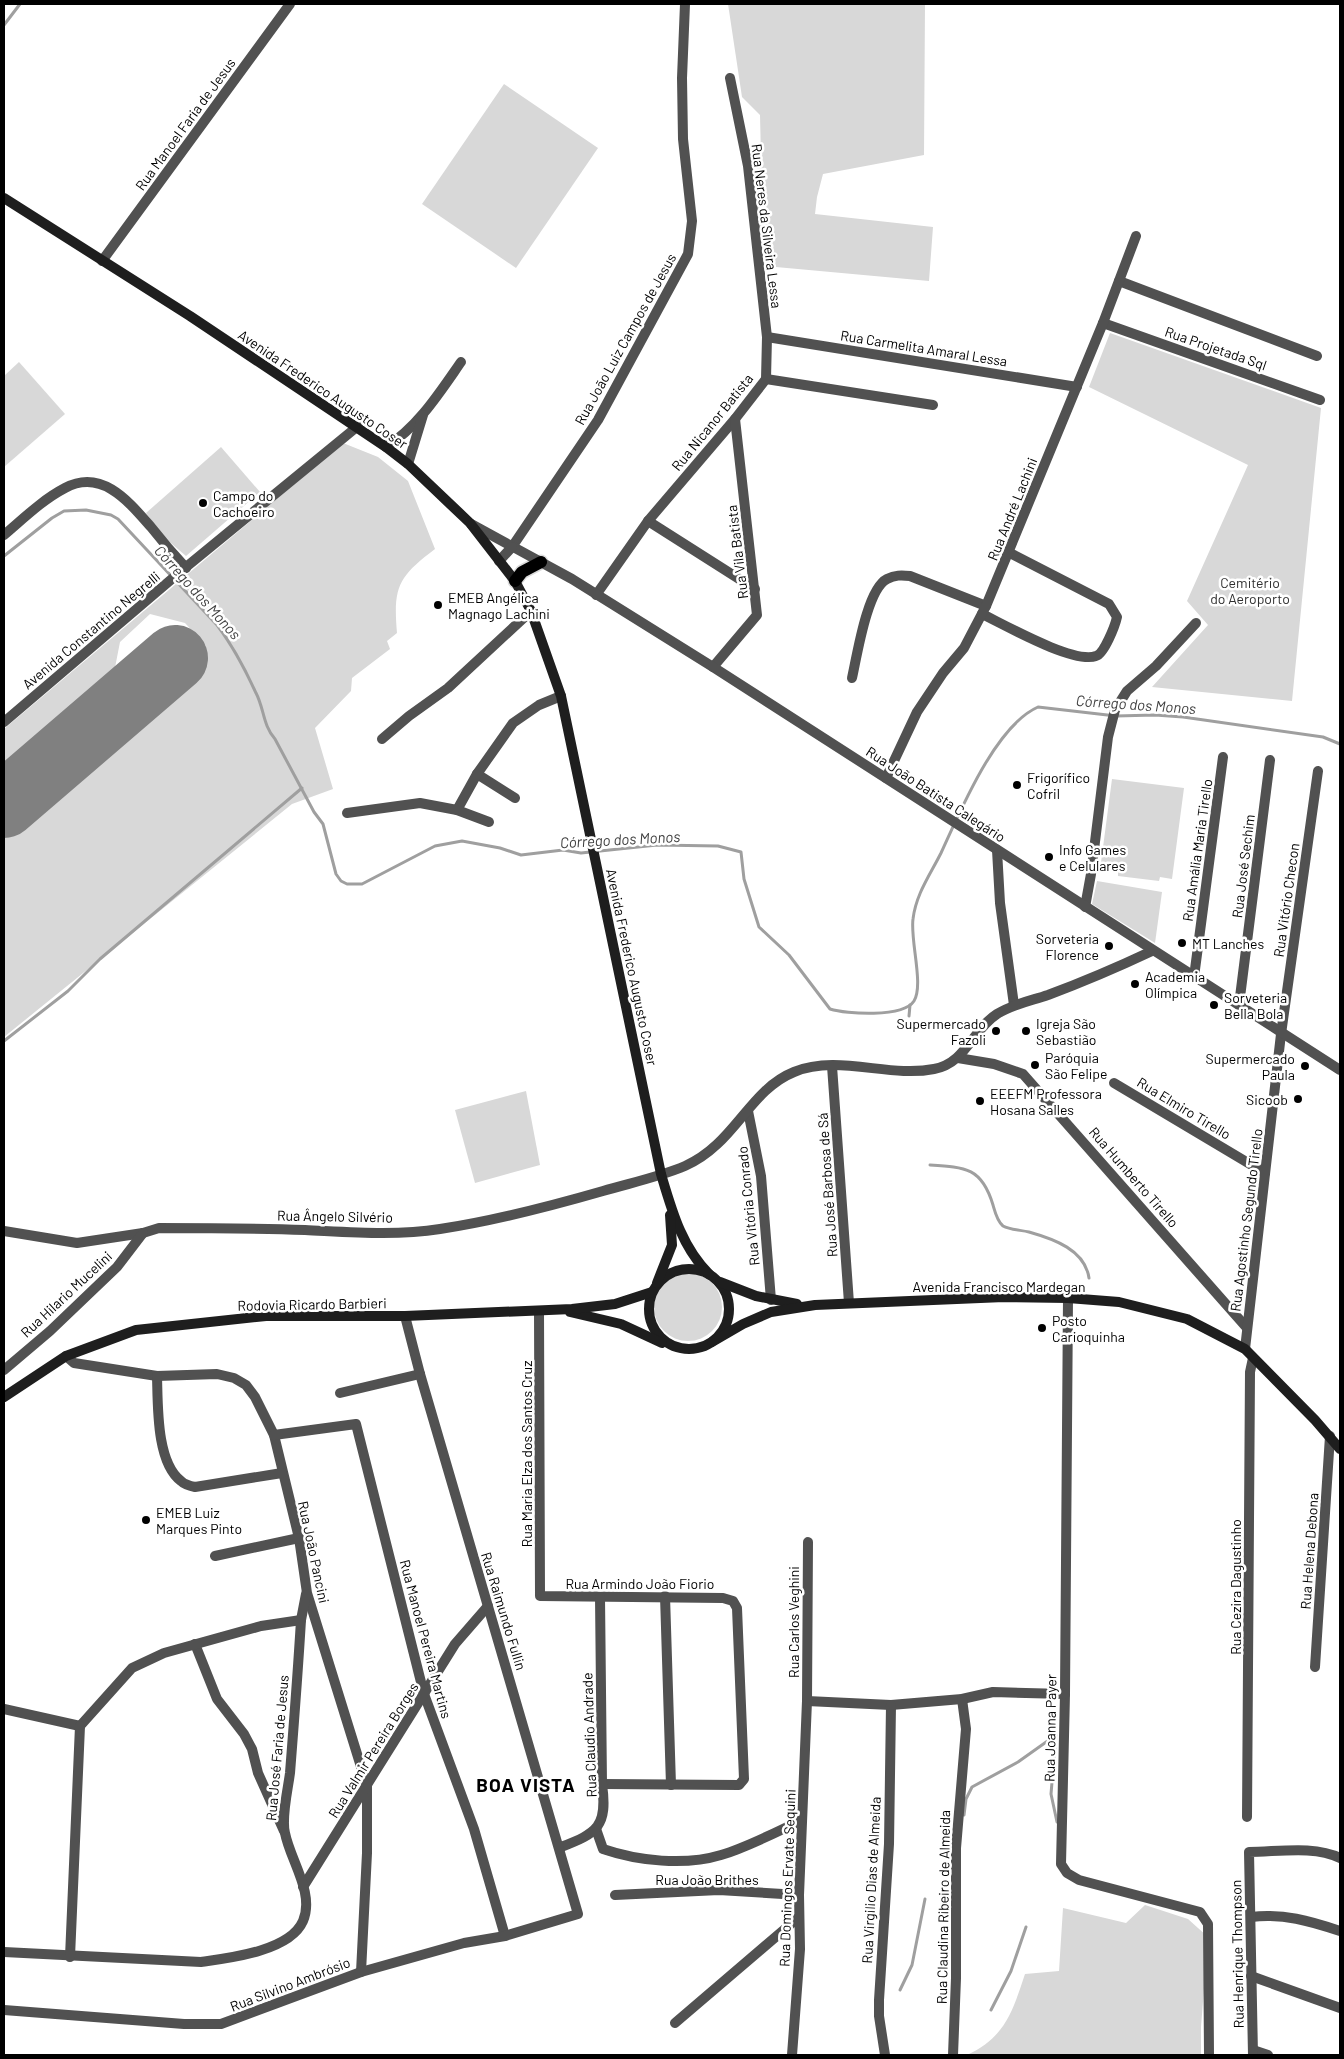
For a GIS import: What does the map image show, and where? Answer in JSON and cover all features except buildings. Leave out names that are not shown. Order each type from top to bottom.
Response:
[{"type":"main road","name":"Avenida Frederico Augusto Coser","points":[[4,198],[358,426],[408,464],[470,523],[515,581],[531,610],[561,696],[661,1174],[669,1202],[686,1244],[699,1265],[713,1278]]},
{"type":"main road","points":[[515,581],[522,572],[541,562]]},
{"type":"main road","name":"Avenida Frederico Augusto Coser","points":[[654,1289],[672,1245],[669,1202]]},
{"type":"main road","points":[[681,1270],[696,1270],[713,1278],[725,1293],[729,1308],[722,1331],[712,1342],[697,1348],[674,1347],[611,1321],[544,1310],[615,1304],[654,1289],[667,1276],[681,1270]]},
{"type":"main road","name":"Avenida Francisco Mardegan","points":[[713,1278],[734,1289],[771,1300],[815,1305]]},
{"type":"main road","points":[[654,1289],[648,1306],[650,1321],[662,1339],[674,1347]]},
{"type":"main road","name":"Avenida Francisco Mardegan","points":[[712,1342],[743,1324],[766,1314],[815,1305],[1004,1297],[1068,1298],[1119,1302],[1187,1319],[1245,1349],[1330,1436],[1340,1449]]},
{"type":"main road","name":"Rodovia Ricardo Barbieri","points":[[4,1397],[66,1356],[136,1330],[266,1316],[406,1316],[544,1310]]},
{"type":"street","name":"Rua Manoel Faria de Jesus","points":[[102,261],[290,4]]},
{"type":"street","name":"Rua João Luiz Campos de Jesus","points":[[512,547],[598,420],[688,254],[692,221],[683,139],[682,78],[685,4]]},
{"type":"street","name":"Rua Neres da Silveira Lessa","points":[[730,78],[748,166],[767,337],[766,378]]},
{"type":"street","name":"Rua André Lachini","points":[[886,778],[917,712],[943,673],[964,648],[984,610],[1010,553],[1136,236]]},
{"type":"street","name":"Rua Projetada Sql","points":[[1119,281],[1317,356]]},
{"type":"street","name":"Rua Projetada Sql","points":[[1103,323],[1320,400]]},
{"type":"street","name":"Rua Carmelita Amaral Lessa","points":[[767,337],[1077,387]]},
{"type":"street","points":[[386,447],[423,414],[461,362]]},
{"type":"street","name":"Rua Nicanor Batista","points":[[596,595],[648,521],[735,419],[766,378],[934,405]]},
{"type":"street","points":[[408,464],[423,414]]},
{"type":"street","name":"Rua Vila Batista","points":[[713,667],[757,615],[735,419]]},
{"type":"street","name":"Avenida Constantino Negrelli","points":[[4,722],[183,570],[358,426]]},
{"type":"street","points":[[4,535],[47,499],[66,487],[80,482],[93,482],[108,486],[126,498],[183,570]]},
{"type":"street","points":[[648,521],[755,589]]},
{"type":"street","name":"Rua João Batista Calegário","points":[[470,523],[541,562],[713,667],[961,826],[1084,908],[1340,1070]]},
{"type":"street","points":[[499,561],[512,547]]},
{"type":"street","points":[[852,678],[872,596],[885,579],[898,575],[910,576],[984,610],[1064,653],[1090,658],[1098,656],[1116,625],[1117,617],[1109,604],[1010,553]]},
{"type":"street","points":[[382,739],[409,716],[448,688],[531,610]]},
{"type":"street","points":[[1084,908],[1091,874],[1110,729],[1115,710],[1127,691],[1156,666],[1196,623]]},
{"type":"street","points":[[457,810],[477,774],[513,723],[539,705],[561,696]]},
{"type":"street","name":"Rua Amália Maria Tirello","points":[[1194,977],[1223,757]]},
{"type":"street","name":"Rua José Sechim","points":[[1239,1005],[1270,760]]},
{"type":"street","name":"Rua Vitório Checon","points":[[1282,1034],[1318,771]]},
{"type":"street","points":[[477,774],[515,798]]},
{"type":"street","points":[[347,813],[420,803],[457,810],[489,822]]},
{"type":"street","points":[[996,850],[1000,903],[1014,1005]]},
{"type":"street","points":[[958,1058],[976,1034],[995,1016],[1014,1005],[1092,978],[1152,951]]},
{"type":"street","name":"Rua Agostinho Segundo Tirello","points":[[1245,1349],[1282,1034]]},
{"type":"street","name":"Rua Ângelo Silvério","points":[[4,1231],[77,1243],[143,1233],[159,1228],[368,1232],[439,1229],[563,1202],[687,1165],[730,1134],[757,1098],[787,1075],[808,1067],[832,1066],[909,1071],[935,1069],[958,1058]]},
{"type":"street","name":"Rua Humberto Tirello","points":[[958,1058],[994,1064],[1023,1074],[1247,1328]]},
{"type":"street","name":"Rua José Barbosa de Sá","points":[[832,1066],[849,1303]]},
{"type":"street","name":"Rua Elmiro Tirello","points":[[1114,1083],[1265,1173]]},
{"type":"street","name":"Rua Vitória Conrado","points":[[748,1111],[762,1176],[771,1300]]},
{"type":"street","name":"Rua Hilario Mucelini","points":[[4,1370],[50,1331],[117,1266],[143,1233]]},
{"type":"street","name":"Rua Joanna Payer","points":[[1068,1298],[1062,1864],[1067,1873],[1079,1880],[1200,1912],[1208,1924],[1208,2055]]},
{"type":"street","name":"Rua Maria Elza dos Santos Cruz","points":[[540,1596],[544,1310]]},
{"type":"street","name":"Rua Raimundo Fullin","points":[[406,1316],[420,1374],[560,1847],[578,1914]]},
{"type":"street","name":"Rua João Pancini","points":[[66,1356],[74,1363],[157,1376],[216,1374],[234,1378],[246,1385],[274,1435],[299,1538],[306,1593],[367,1786],[367,1853],[360,1972]]},
{"type":"street","name":"Rua Cezira Dagustinho","points":[[1247,1817],[1250,1372],[1253,1358]]},
{"type":"street","points":[[340,1393],[420,1374]]},
{"type":"street","points":[[157,1376],[163,1451],[174,1475],[182,1482],[195,1488],[282,1473]]},
{"type":"street","name":"Rua Manoel Pereira Martins","points":[[274,1435],[356,1424],[424,1694],[474,1829],[504,1936]]},
{"type":"street","name":"Rua Helena Debona","points":[[1315,1667],[1330,1436]]},
{"type":"street","points":[[215,1556],[299,1538]]},
{"type":"street","name":"Rua Carlos Veghini","points":[[807,1702],[808,1542]]},
{"type":"street","name":"Rua José Faria de Jesus","points":[[4,1952],[70,1957],[201,1962],[258,1950],[283,1942],[295,1933],[303,1921],[307,1906],[303,1887],[284,1832],[301,1620],[306,1593]]},
{"type":"street","name":"Rua Armindo João Fiorio","points":[[540,1596],[665,1596],[723,1598],[733,1601],[737,1608],[744,1780],[739,1785],[671,1785]]},
{"type":"street","points":[[602,1784],[671,1785],[665,1596]]},
{"type":"street","name":"Rua Claudio Andrade","points":[[596,1829],[602,1818],[604,1802],[602,1784],[600,1597]]},
{"type":"street","name":"Rua Valmir Pereira Borges","points":[[303,1887],[455,1644],[488,1606]]},
{"type":"street","points":[[70,1957],[80,1726],[132,1668],[164,1653],[195,1644],[261,1626],[301,1620]]},
{"type":"street","points":[[195,1644],[217,1699],[244,1734],[252,1749],[258,1773],[284,1832]]},
{"type":"street","points":[[807,1702],[891,1705],[962,1699],[993,1692],[1065,1694]]},
{"type":"street","name":"Rua Claudina Ribeiro de Almeida","points":[[953,2055],[956,1978],[956,1848],[966,1729],[962,1699]]},
{"type":"street","name":"Rua Domingos Ervate Sequini","points":[[792,2055],[800,1949],[799,1895],[807,1702]]},
{"type":"street","name":"Rua Virgilio Dias de Almeida","points":[[885,2055],[879,2016],[879,2000],[889,1844],[891,1705]]},
{"type":"street","points":[[4,1709],[80,1726]]},
{"type":"street","points":[[560,1847],[588,1836],[596,1829],[602,1849],[618,1854],[690,1861],[720,1855],[802,1820]]},
{"type":"street","name":"Rua Henrique Thompson","points":[[1253,2053],[1249,1852],[1302,1851],[1331,1853],[1340,1858]]},
{"type":"street","name":"Rua João Brithes","points":[[615,1895],[719,1890],[799,1895]]},
{"type":"street","name":"Rua Silvino Ambrósio","points":[[4,2010],[184,2024],[221,2024],[360,1972],[464,1943],[504,1936],[578,1914]]},
{"type":"street","points":[[1251,1917],[1272,1914],[1301,1918],[1340,1931]]},
{"type":"street","points":[[675,2023],[799,1917]]},
{"type":"street","points":[[1251,1976],[1340,2008]]},
{"type":"street","points":[[1253,2053],[1268,2055]]},
{"type":"green space","points":[[728,4],[925,4],[924,155],[823,174],[815,214],[933,227],[929,281],[765,266],[754,176],[761,158],[760,115],[742,97]]},
{"type":"green space","points":[[504,84],[598,148],[516,268],[422,204]]},
{"type":"green space","name":"Cemitério do Aeroporto","points":[[1110,333],[1321,408],[1292,701],[1152,687],[1208,625],[1187,601],[1248,465],[1089,387]]},
{"type":"green space","points":[[19,362],[65,414],[4,467],[4,376]]},
{"type":"green space","points":[[343,443],[378,457],[408,481],[435,549],[413,567],[401,584],[396,604],[397,633],[387,641],[390,649],[352,678],[351,691],[315,728],[333,789],[292,804],[4,1037],[4,834],[207,661],[206,646],[185,623],[150,614],[120,642],[112,683],[4,776],[4,729]]},
{"type":"green space","name":"Campo do Cachoeiro","points":[[221,447],[260,492],[186,556],[165,538],[146,513]]},
{"type":"green space","points":[[1112,779],[1184,788],[1172,879],[1160,877],[1159,881],[1118,876],[1118,872],[1100,870]]},
{"type":"green space","points":[[1097,881],[1162,892],[1155,943],[1092,904]]},
{"type":"green space","points":[[526,1091],[540,1165],[475,1183],[455,1110]]},
{"type":"green space","points":[[695,1273],[707,1279],[716,1288],[722,1300],[720,1320],[712,1331],[695,1341],[681,1341],[664,1331],[656,1320],[654,1300],[664,1283],[675,1275]]},
{"type":"green space","points":[[1145,1905],[1188,1919],[1208,1937],[1201,2027],[1201,2055],[967,2055],[990,2040],[1006,2022],[1025,1974],[1059,1971],[1063,1908],[1126,1923]]},
{"type":"waterway","points":[[4,25],[20,4]]},
{"type":"waterway","name":"Córrego dos Monos","points":[[4,556],[52,518],[64,511],[86,510],[111,515],[118,519],[217,625],[233,649],[259,699],[271,734],[314,812],[323,824],[336,874],[341,881],[347,884],[362,884],[435,846],[462,841],[500,848],[521,855],[563,850],[581,853],[657,845],[718,846],[741,852],[744,879],[759,927],[789,955],[830,1009],[838,1011],[861,1013],[887,1012],[908,1006],[914,1001],[918,984],[913,919],[920,893],[980,772],[993,751],[1007,732],[1022,717],[1038,707],[1116,716],[1155,715],[1183,717],[1323,737],[1340,744]]},
{"type":"waterway","points":[[4,1041],[68,991],[100,959],[302,788]]},
{"type":"waterway","points":[[909,1016],[910,1005]]},
{"type":"waterway","points":[[930,1165],[953,1167],[971,1172],[984,1183],[996,1216],[1003,1226],[1039,1235],[1067,1247],[1081,1260],[1089,1278]]},
{"type":"waterway","points":[[1056,1735],[1051,1794],[1057,1822]]},
{"type":"waterway","points":[[964,1815],[966,1799],[972,1787],[1018,1762],[1056,1735]]},
{"type":"waterway","points":[[900,1990],[912,1965],[925,1899]]},
{"type":"waterway","points":[[991,2010],[1011,1971],[1026,1927]]},
{"type":"runway","points":[[4,805],[175,658]]},
{"type":"place","name":"Campo do Cachoeiro","points":[[203,503]]},
{"type":"place","name":"EMEB Angélica Magnago Lachini","points":[[438,605]]},
{"type":"place","name":"Frigorífico Cofril","points":[[1017,785]]},
{"type":"place","name":"Info Games e Celulares","points":[[1049,857]]},
{"type":"place","name":"MT Lanches","points":[[1182,943]]},
{"type":"place","name":"Sorveteria Florence","points":[[1109,946]]},
{"type":"place","name":"Academia Olímpica","points":[[1135,984]]},
{"type":"place","name":"Sorveteria Bella Bola","points":[[1214,1005]]},
{"type":"place","name":"Supermercado Fazoli","points":[[996,1031]]},
{"type":"place","name":"Igreja São Sebastião","points":[[1026,1031]]},
{"type":"place","name":"Paróquia São Felipe","points":[[1035,1065]]},
{"type":"place","name":"Supermercado Paula","points":[[1305,1066]]},
{"type":"place","name":"Sicoob","points":[[1298,1099]]},
{"type":"place","name":"EEEFM Professora Hosana Salles","points":[[980,1101]]},
{"type":"place","name":"Posto Carioquinha","points":[[1042,1328]]},
{"type":"place","name":"EMEB Luiz Marques Pinto","points":[[146,1520]]},
{"type":"district","name":"BOA VISTA","points":[[526,1784]]}]
